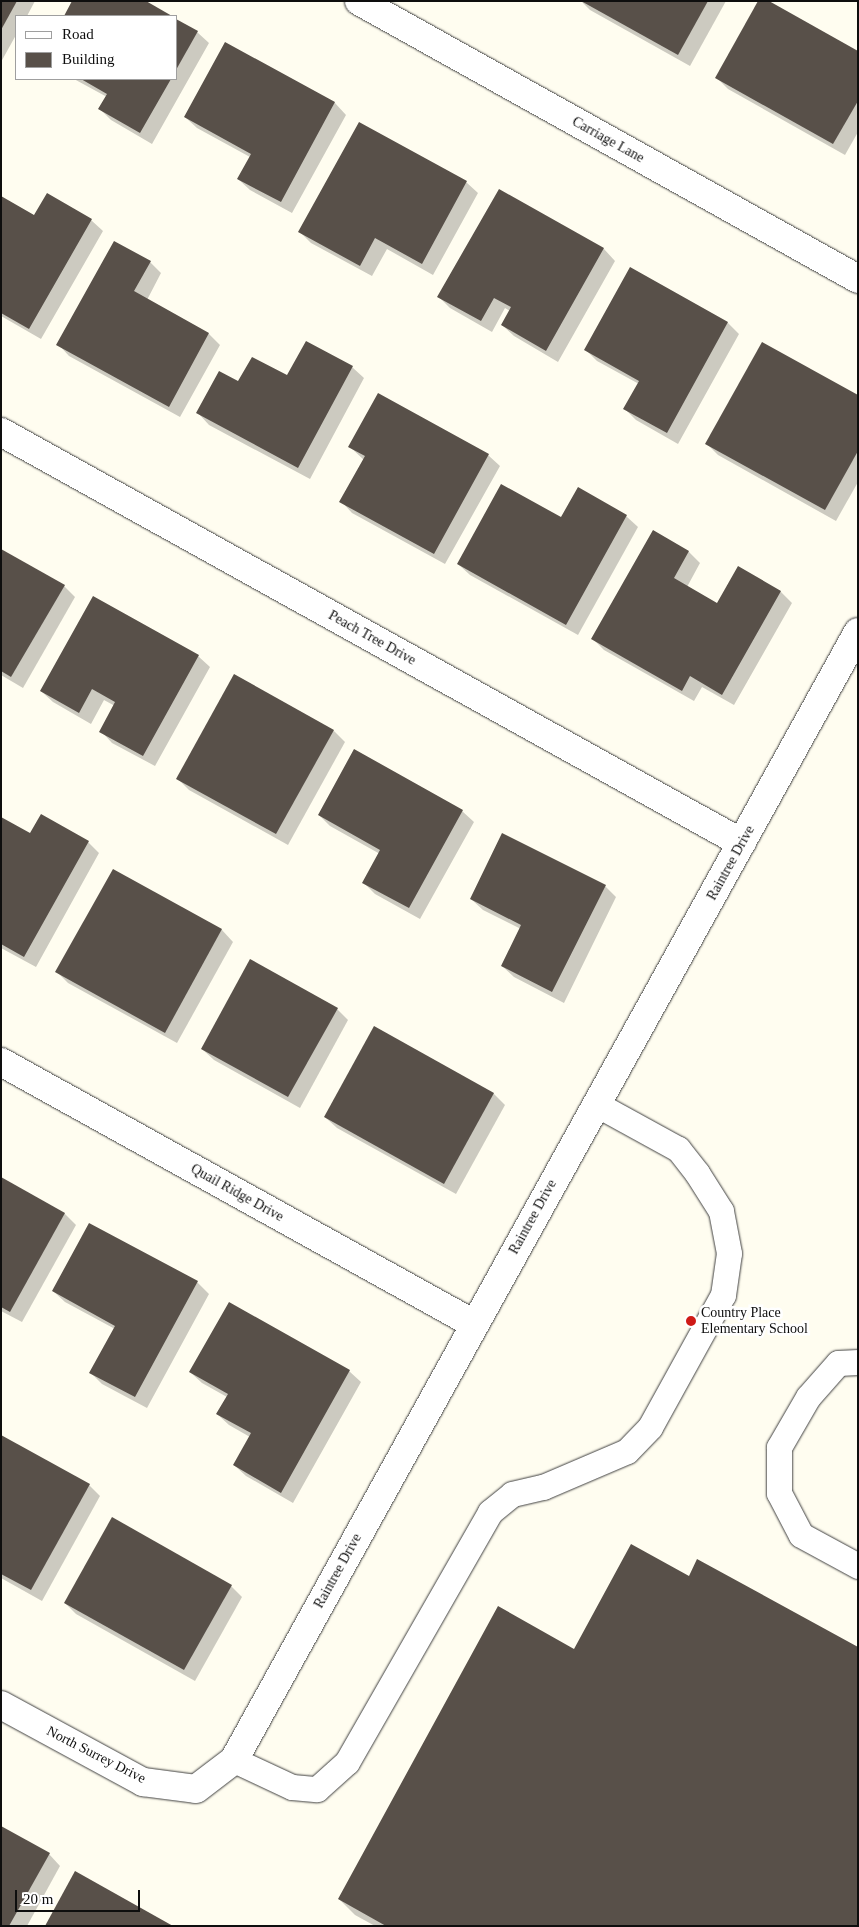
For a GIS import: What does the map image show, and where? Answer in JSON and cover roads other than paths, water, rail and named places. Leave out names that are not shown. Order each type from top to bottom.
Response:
[{"type":"street","name":"Carriage Lane","points":[[359,1],[858,279]]},
{"type":"street","name":"Peach Tree Drive","points":[[1,432],[742,843]]},
{"type":"street","name":"Raintree Drive","points":[[196,1789],[234,1760],[858,632]]},
{"type":"street","name":"Quail Ridge Drive","points":[[1,1062],[474,1324]]},
{"type":"street","name":"North Surrey Drive","points":[[1,1705],[143,1782],[196,1789]]},
{"type":"lane","points":[[234,1760],[292,1788],[317,1789],[347,1762],[490,1512],[512,1494],[543,1487],[628,1451],[650,1427],[723,1295],[729,1253],[721,1211],[697,1173],[678,1149],[596,1104]]},
{"type":"lane","points":[[858,1362],[838,1363],[808,1397],[779,1447],[779,1494],[801,1535],[858,1566]]},
{"type":"place","name":"Country Place Elementary School","points":[[691,1321]]}]
